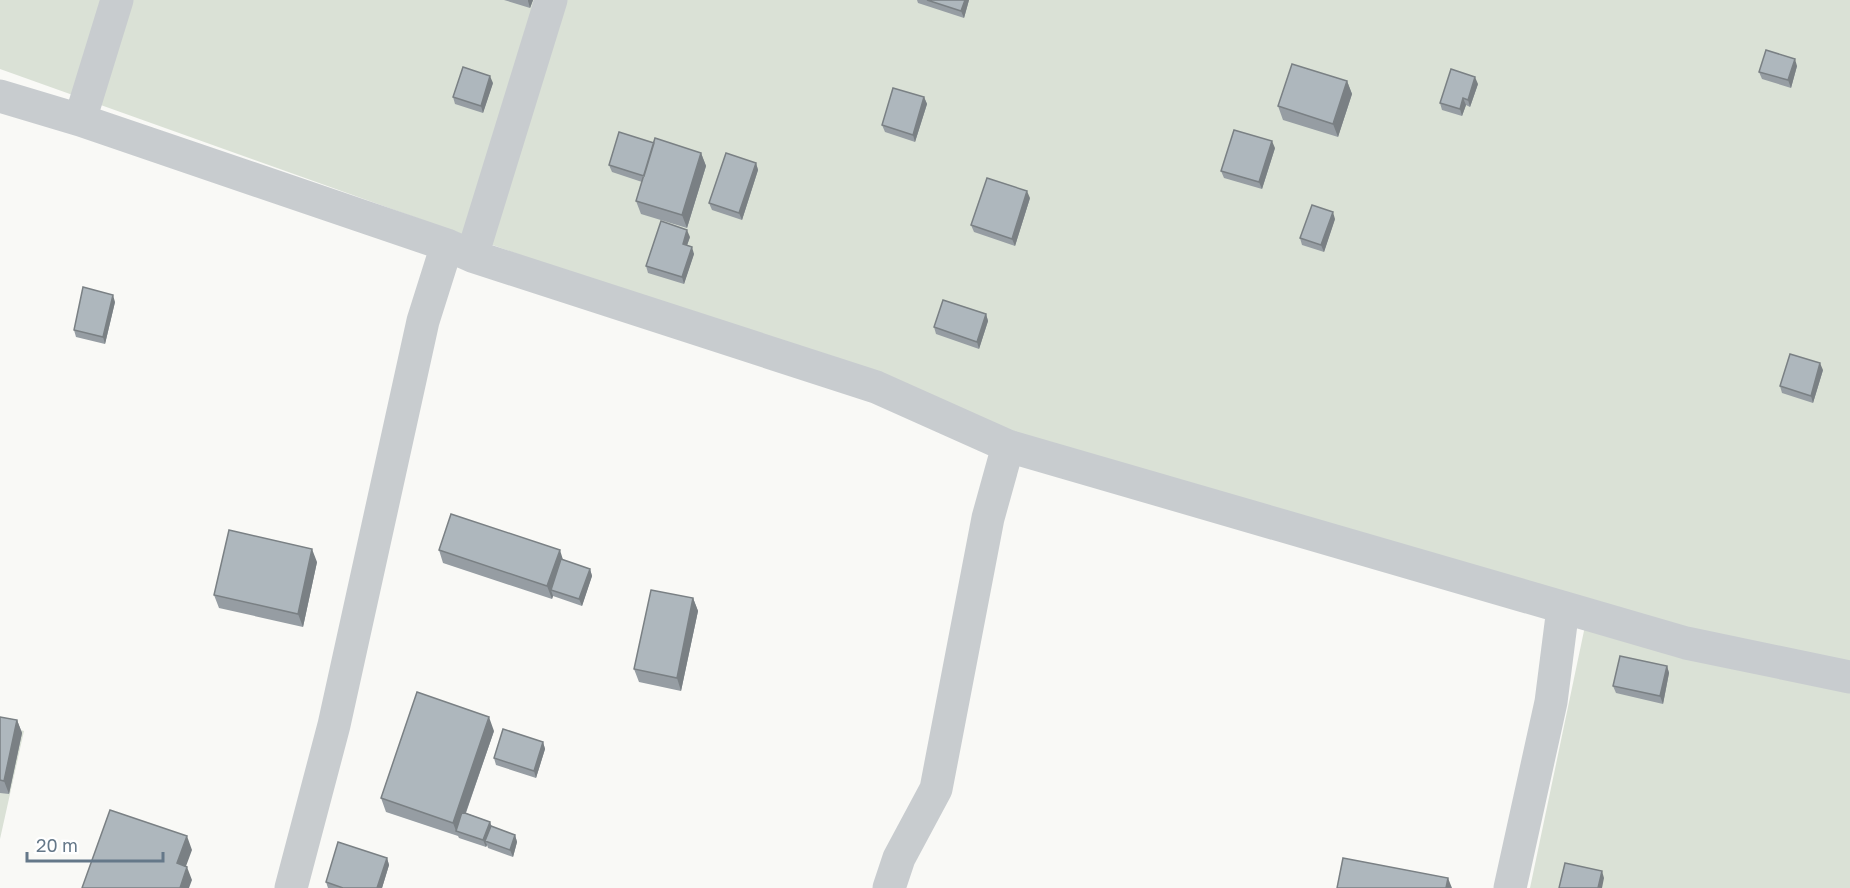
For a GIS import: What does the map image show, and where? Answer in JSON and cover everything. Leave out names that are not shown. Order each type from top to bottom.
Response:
[{"type":"lane","points":[[80,120],[117,0]]},
{"type":"lane","points":[[291,888],[334,725],[423,321],[460,250],[551,0]]},
{"type":"lane","points":[[0,96],[80,120],[460,250],[876,387],[1008,446],[1686,643],[1850,677]]},
{"type":"lane","points":[[889,888],[899,858],[936,789],[988,518],[1008,446]]},
{"type":"lane","points":[[1510,888],[1551,702],[1563,608]]},
{"type":"shaded area","points":[[0,0],[1850,0],[1850,888],[1530,888],[1585,626],[1270,523],[0,69]]},
{"type":"shaded area","points":[[0,723],[24,731],[0,839]]},
{"type":"building","points":[[927,0],[965,0],[961,11]]},
{"type":"building","points":[[1766,50],[1795,59],[1788,80],[1759,72]]},
{"type":"building","points":[[1292,64],[1347,81],[1333,124],[1278,106]]},
{"type":"building","points":[[463,67],[490,76],[481,106],[453,97]]},
{"type":"building","points":[[1451,69],[1475,77],[1468,100],[1463,98],[1460,109],[1440,103]]},
{"type":"building","points":[[893,88],[924,97],[913,135],[882,125]]},
{"type":"building","points":[[1234,130],[1272,141],[1259,182],[1221,171]]},
{"type":"building","points":[[619,132],[654,143],[644,176],[609,165]]},
{"type":"building","points":[[655,138],[701,153],[682,215],[636,201]]},
{"type":"building","points":[[726,153],[756,163],[739,213],[709,203]]},
{"type":"building","points":[[987,178],[1027,191],[1012,239],[971,225]]},
{"type":"building","points":[[1312,205],[1333,212],[1321,245],[1300,238]]},
{"type":"building","points":[[661,221],[687,230],[683,244],[692,247],[682,277],[646,266]]},
{"type":"building","points":[[83,287],[113,295],[103,337],[74,330]]},
{"type":"building","points":[[943,300],[986,314],[977,342],[934,327]]},
{"type":"building","points":[[1790,354],[1820,363],[1811,396],[1780,386]]},
{"type":"building","points":[[451,514],[560,550],[547,586],[439,550]]},
{"type":"building","points":[[229,530],[312,549],[298,614],[214,595]]},
{"type":"building","points":[[561,559],[590,569],[579,599],[551,590]]},
{"type":"building","points":[[651,590],[693,598],[677,678],[634,669]]},
{"type":"building","points":[[1620,656],[1667,666],[1660,696],[1613,686]]},
{"type":"building","points":[[417,692],[489,717],[453,823],[381,798]]},
{"type":"building","points":[[0,717],[17,720],[4,781],[0,780]]},
{"type":"building","points":[[503,729],[543,742],[534,771],[494,758]]},
{"type":"building","points":[[110,810],[187,836],[177,863],[187,867],[180,888],[82,888]]},
{"type":"building","points":[[462,812],[490,822],[483,840],[456,831]]},
{"type":"building","points":[[491,826],[515,835],[510,850],[485,841]]},
{"type":"building","points":[[338,842],[387,858],[377,888],[343,888],[326,882]]},
{"type":"building","points":[[1343,858],[1448,878],[1446,888],[1337,888]]},
{"type":"building","points":[[1565,863],[1602,871],[1598,888],[1559,888]]}]
